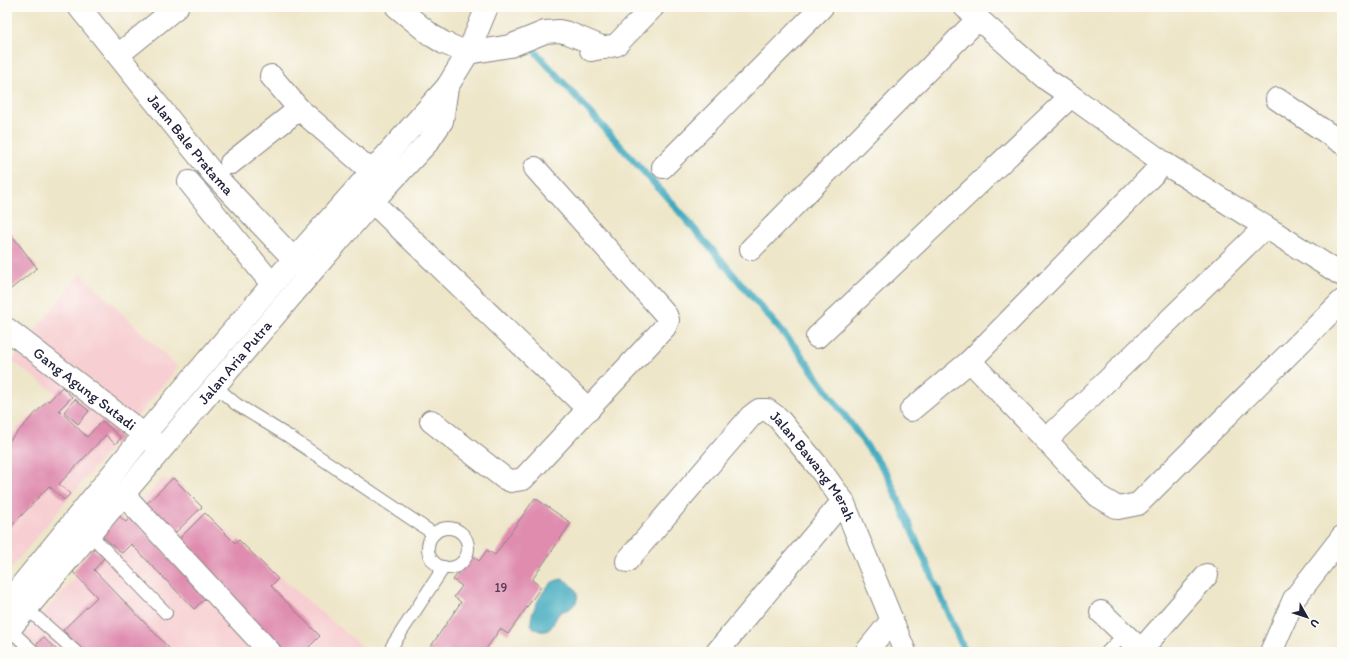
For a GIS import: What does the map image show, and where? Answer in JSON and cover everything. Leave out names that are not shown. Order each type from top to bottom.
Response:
[{"type":"street","name":"Jalan Bale Pratama","points":[[79,7],[215,176],[309,275]]},
{"type":"street","points":[[118,55],[177,7]]},
{"type":"street","points":[[397,7],[431,35],[444,43],[468,53],[510,46],[545,32],[559,31],[568,33],[604,48],[616,45],[653,7]]},
{"type":"street","name":"Jalan Aria Putra","points":[[8,629],[15,602],[83,527],[123,494],[309,275],[365,194],[372,171],[447,87],[468,53],[487,7]]},
{"type":"street","points":[[663,167],[822,7]]},
{"type":"street","points":[[751,249],[971,13],[1046,79],[1164,163],[1342,276]]},
{"type":"street","points":[[272,76],[299,108],[372,171]]},
{"type":"street","name":"Jalan Aria Putra","points":[[83,527],[144,435],[294,259],[365,194],[428,142],[442,121],[447,87]]},
{"type":"street","points":[[817,337],[1071,96]]},
{"type":"street","points":[[1277,99],[1342,143]]},
{"type":"street","points":[[232,163],[299,108]]},
{"type":"street","points":[[911,410],[970,362],[1164,163]]},
{"type":"street","points":[[431,421],[504,478],[511,481],[523,479],[665,327],[668,320],[666,315],[536,168]]},
{"type":"street","points":[[189,182],[272,284]]},
{"type":"street","points":[[365,194],[589,410]]},
{"type":"street","points":[[1046,440],[1265,227]]},
{"type":"street","points":[[970,362],[1098,496],[1118,508],[1138,504],[1342,301]]},
{"type":"street","name":"Gang Agung Sutadi","points":[[7,329],[162,448]]},
{"type":"street","name":"Jalan Bawang Merah","points":[[627,561],[751,416],[759,410],[767,410],[778,418],[817,465],[843,501],[905,652]]},
{"type":"street","points":[[123,494],[270,652]]},
{"type":"street","points":[[717,652],[843,501]]},
{"type":"street","points":[[1271,652],[1294,599],[1342,537]]},
{"type":"street","points":[[1101,612],[1142,651],[1207,575]]},
{"type":"street","points":[[866,652],[892,620]]},
{"type":"lane","points":[[215,386],[236,404],[288,436],[434,534]]},
{"type":"lane","points":[[83,527],[166,613]]},
{"type":"lane","points":[[444,528],[456,529],[465,536],[468,548],[465,559],[456,567],[444,567],[432,560],[428,547],[434,534],[444,528]]},
{"type":"lane","points":[[392,646],[444,567]]},
{"type":"lane","points":[[15,602],[76,652]]},
{"type":"lane","points":[[8,629],[34,652]]},
{"type":"lane","points":[[1107,652],[1124,634]]},
{"type":"shaded area","points":[[80,273],[178,367],[7,573],[7,437],[57,394],[12,361]]},
{"type":"shaded area","points":[[164,477],[368,652],[9,652]]},
{"type":"water","points":[[562,579],[574,587],[577,595],[576,603],[571,608],[561,612],[558,615],[551,628],[545,631],[540,631],[532,626],[531,622],[533,611],[549,585]]},
{"type":"building","points":[[7,229],[37,268],[7,292]]},
{"type":"building","points":[[62,387],[72,397],[59,410],[87,437],[102,421],[121,438],[115,444],[106,435],[59,484],[70,494],[64,500],[49,486],[7,531],[7,450],[9,448],[7,443]]},
{"type":"building","points":[[75,399],[89,411],[78,424],[64,412]]},
{"type":"building","points":[[173,478],[202,507],[172,536],[143,507]]},
{"type":"building","points":[[535,498],[571,523],[532,580],[541,587],[508,634],[500,629],[484,652],[427,652],[461,602],[454,597],[462,586],[453,580],[471,555],[479,561],[487,550],[495,555]]},
{"type":"building","points":[[205,513],[235,543],[239,540],[278,579],[271,586],[320,636],[304,652],[280,652],[176,542]]},
{"type":"building","points":[[119,516],[126,522],[130,517],[207,597],[194,609],[131,544],[122,553],[102,536]]},
{"type":"building","points":[[92,548],[104,558],[94,570],[172,651],[171,652],[84,652],[63,630],[97,597],[73,572]]},
{"type":"building","points":[[43,637],[59,652],[38,652],[34,648]]},
{"type":"building","points":[[9,645],[17,652],[7,652]]},
{"type":"waterway","points":[[532,48],[672,203],[796,348],[887,474],[965,652]]}]
